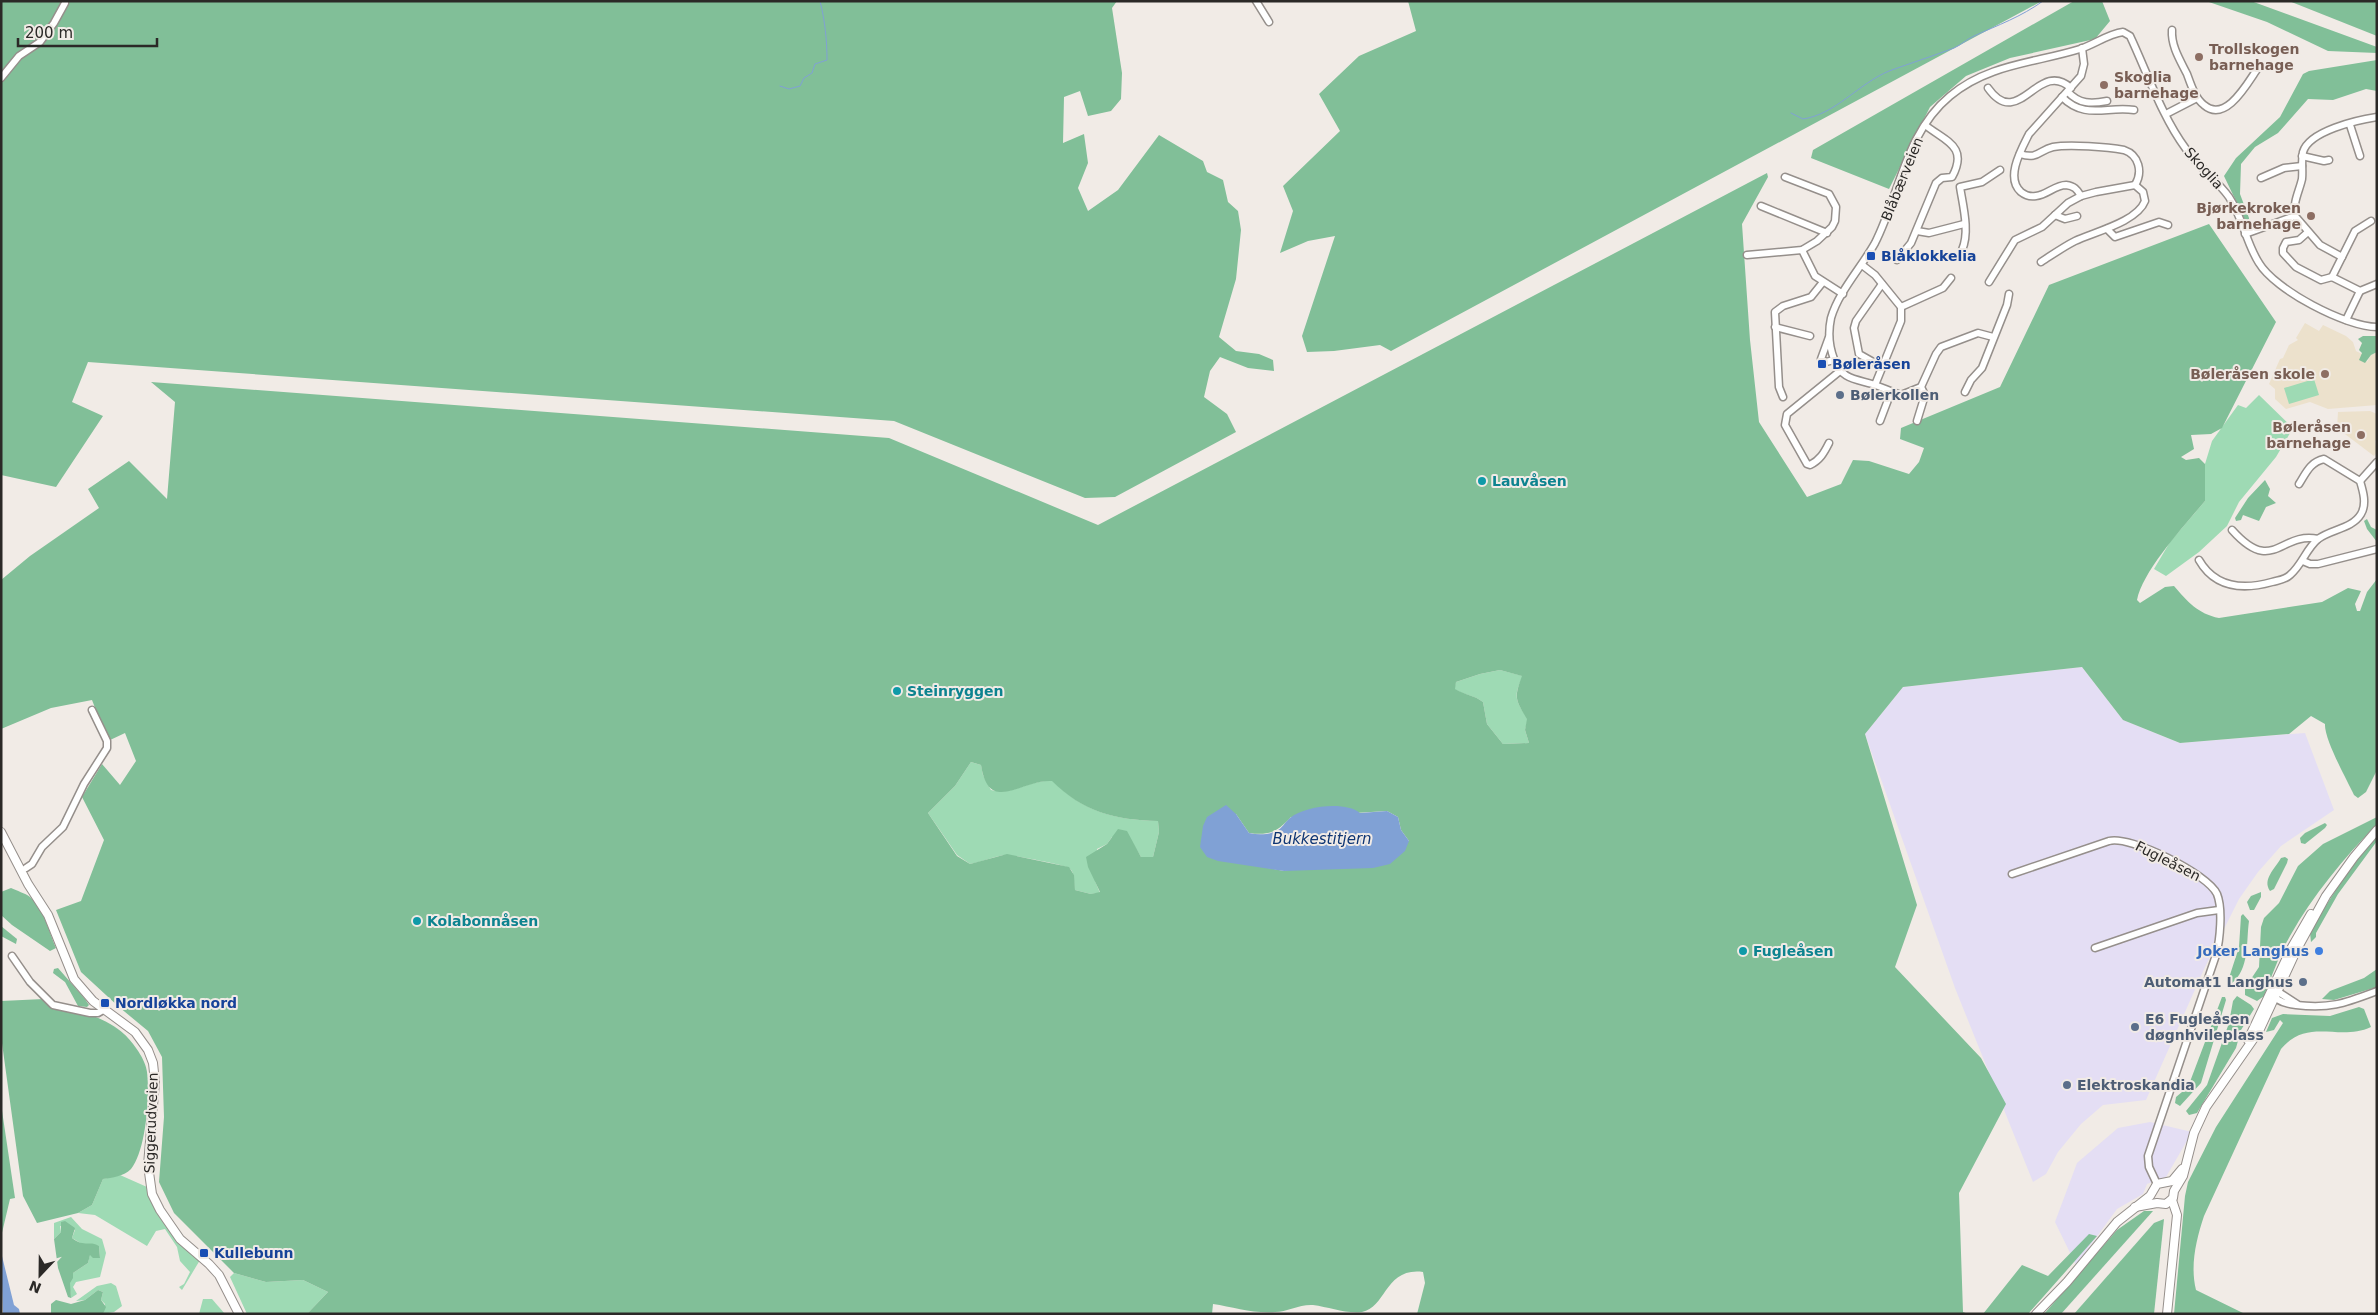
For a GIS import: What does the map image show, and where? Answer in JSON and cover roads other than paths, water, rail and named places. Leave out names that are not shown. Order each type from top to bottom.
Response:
[{"type":"main road","points":[[2167,1314],[2177,1215],[2172,1200],[2174,1191],[2183,1176],[2184,1166],[2194,1133],[2202,1114],[2241,1054],[2259,1031],[2274,994],[2326,896],[2354,857],[2377,830]]},
{"type":"main road","name":"Siggerudveien","points":[[5,832],[25,879],[48,915],[72,975],[85,993],[138,1035],[148,1050],[153,1063],[155,1088],[148,1172],[153,1197],[180,1239],[219,1275],[240,1314]]},
{"type":"main road","points":[[2036,1314],[2067,1282],[2117,1222],[2152,1194],[2157,1184],[2168,1183],[2177,1177],[2184,1166]]},
{"type":"main road","points":[[2168,1183],[2174,1191]]},
{"type":"main road","points":[[2152,1194],[2176,1223]]},
{"type":"main road","points":[[2135,1207],[2160,1204],[2172,1200]]},
{"type":"street","points":[[1256,1],[1269,22]]},
{"type":"street","points":[[1,78],[19,56],[40,42],[54,23],[65,3]]},
{"type":"street","points":[[2172,30],[2172,43],[2197,98],[2208,108],[2225,107],[2234,102],[2258,68]]},
{"type":"street","name":"Blåbærveien","points":[[1875,385],[1851,379],[1840,371],[1834,360],[1829,336],[1832,318],[1842,294],[1862,265],[1880,230],[1908,159],[1925,126],[1943,101],[1979,76],[2017,63],[2082,48],[2120,32],[2125,32]]},
{"type":"street","name":"Skoglia","points":[[2125,32],[2130,36],[2166,114],[2185,149],[2231,200],[2258,263],[2274,281],[2301,299],[2361,326],[2377,327]]},
{"type":"street","points":[[2081,196],[2076,189],[2066,185],[2036,196],[2025,195],[2016,187],[2014,176],[2020,154],[2035,126],[2081,76],[2083,69],[2082,48]]},
{"type":"street","points":[[1988,88],[2001,100],[2010,102],[2020,100],[2035,87],[2047,81],[2058,80],[2069,90],[2074,98],[2084,103],[2106,101]]},
{"type":"street","points":[[2062,97],[2074,108],[2084,111],[2134,110]]},
{"type":"street","points":[[2166,114],[2197,98]]},
{"type":"street","points":[[2342,257],[2324,248],[2295,216],[2294,203],[2301,181],[2302,156],[2305,146],[2311,139],[2329,130],[2377,117]]},
{"type":"street","points":[[2350,124],[2360,156]]},
{"type":"street","points":[[1925,126],[1948,140],[1958,151],[1958,161],[1952,177]]},
{"type":"street","points":[[1989,282],[2015,240],[2038,230],[2068,203],[2081,196],[2135,185],[2138,180],[2138,161],[2132,154],[2124,150],[2060,147],[2049,149],[2035,156],[2020,154]]},
{"type":"street","points":[[2302,156],[2324,161],[2329,160]]},
{"type":"street","points":[[2261,178],[2284,168],[2302,166]]},
{"type":"street","points":[[1960,187],[1982,182],[2000,170]]},
{"type":"street","points":[[1747,255],[1802,250],[1827,232],[1834,224],[1836,213],[1832,198],[1825,192],[1785,177]]},
{"type":"street","points":[[1952,177],[1960,187],[1965,238],[1962,250]]},
{"type":"street","points":[[1896,260],[1907,248],[1917,230],[1936,183],[1942,178],[1952,177]]},
{"type":"street","points":[[2041,262],[2068,244],[2107,228],[2138,212],[2143,206],[2145,196],[2135,185]]},
{"type":"street","points":[[1761,206],[1827,232]]},
{"type":"street","points":[[2055,215],[2065,219],[2077,216]]},
{"type":"street","points":[[2245,234],[2295,216]]},
{"type":"street","points":[[2332,278],[2355,232],[2371,221]]},
{"type":"street","points":[[2107,228],[2115,237],[2159,222],[2168,225]]},
{"type":"street","points":[[1917,230],[1929,233],[1964,224]]},
{"type":"street","points":[[2308,232],[2299,240],[2286,242],[2283,253],[2296,267],[2320,280],[2332,278],[2360,291]]},
{"type":"street","points":[[1802,250],[1815,276],[1842,294]]},
{"type":"street","points":[[1862,265],[1875,275],[1901,307],[1901,321],[1875,385],[1891,392],[1906,394],[1922,388]]},
{"type":"street","points":[[1901,307],[1943,288],[1951,278]]},
{"type":"street","points":[[1783,396],[1779,387],[1775,312],[1779,308],[1812,297],[1823,282]]},
{"type":"street","points":[[1882,284],[1856,321],[1854,328],[1859,354],[1882,367]]},
{"type":"street","points":[[2346,320],[2360,291],[2377,284]]},
{"type":"street","points":[[1966,392],[1970,380],[1982,368],[2007,305],[2009,294]]},
{"type":"street","points":[[1775,327],[1810,336]]},
{"type":"street","points":[[1917,421],[1925,400],[1922,388],[1936,354],[1941,347],[1978,333],[1994,337]]},
{"type":"street","points":[[1829,336],[1821,359],[1826,362],[1834,360]]},
{"type":"street","points":[[1829,443],[1823,455],[1817,461],[1810,465],[1807,464],[1785,425],[1785,420],[1787,414],[1840,371]]},
{"type":"street","points":[[1880,421],[1891,392]]},
{"type":"street","points":[[2199,560],[2205,569],[2222,582],[2240,587],[2284,579],[2294,572],[2318,539],[2354,521],[2362,512],[2364,500],[2360,481],[2324,459],[2318,460],[2309,467],[2299,484]]},
{"type":"street","points":[[2360,481],[2377,462]]},
{"type":"street","points":[[2232,530],[2247,546],[2260,551],[2267,551],[2308,538],[2318,539]]},
{"type":"street","points":[[2303,561],[2310,564],[2318,564],[2377,549]]},
{"type":"street","points":[[26,868],[32,864],[39,850],[63,827],[84,784],[107,748],[107,741],[92,710]]},
{"type":"street","name":"Fugleåsen","points":[[2012,874],[2113,840],[2127,841],[2158,854],[2207,882],[2218,895],[2219,935],[2216,955],[2148,1156],[2148,1168],[2157,1184]]},
{"type":"street","points":[[2095,948],[2197,913],[2219,910]]},
{"type":"street","points":[[12,956],[30,982],[53,1005],[90,1013],[98,1013],[105,1009]]},
{"type":"street","points":[[2274,994],[2298,1005],[2311,1008],[2329,1007],[2377,991]]},
{"type":"water","name":"Bukkestitjern","points":[[1226,805],[1236,814],[1249,833],[1259,834],[1278,830],[1290,818],[1305,810],[1325,806],[1345,807],[1360,813],[1387,811],[1398,817],[1401,830],[1409,841],[1405,851],[1390,864],[1373,868],[1284,871],[1218,861],[1207,857],[1200,847],[1203,826],[1207,817]]},
{"type":"water","points":[[1,1252],[14,1305],[19,1309],[20,1314],[3,1314]]},
{"type":"waterway","points":[[780,86],[789,89],[800,86],[804,78],[812,73],[815,64],[827,60],[827,45],[820,1]]},
{"type":"waterway","points":[[1791,113],[1803,119],[1815,116],[1837,105],[1867,83],[1889,71],[1954,48],[1971,37],[2018,16],[2043,1]]},
{"type":"place","name":"Trollskogen barnehage","points":[[2199,57]]},
{"type":"place","name":"Skoglia barnehage","points":[[2104,85]]},
{"type":"place","name":"Bjørkekroken barnehage","points":[[2311,216]]},
{"type":"place","name":"Blåklokkelia","points":[[1871,256]]},
{"type":"place","name":"Bøleråsen","points":[[1822,364]]},
{"type":"place","name":"Bøleråsen skole","points":[[2325,374]]},
{"type":"place","name":"Bølerkollen","points":[[1840,395]]},
{"type":"place","name":"Bøleråsen barnehage","points":[[2361,435]]},
{"type":"place","name":"Lauvåsen","points":[[1482,481]]},
{"type":"place","name":"Steinryggen","points":[[897,691]]},
{"type":"place","name":"Kolabonnåsen","points":[[417,921]]},
{"type":"place","name":"Fugleåsen","points":[[1743,951]]},
{"type":"place","name":"Joker Langhus","points":[[2319,951]]},
{"type":"place","name":"Automat1 Langhus","points":[[2303,982]]},
{"type":"place","name":"Nordløkka nord","points":[[105,1003]]},
{"type":"place","name":"E6 Fugleåsen døgnhvileplass","points":[[2135,1027]]},
{"type":"place","name":"Elektroskandia","points":[[2067,1085]]},
{"type":"place","name":"Kullebunn","points":[[204,1253]]}]
